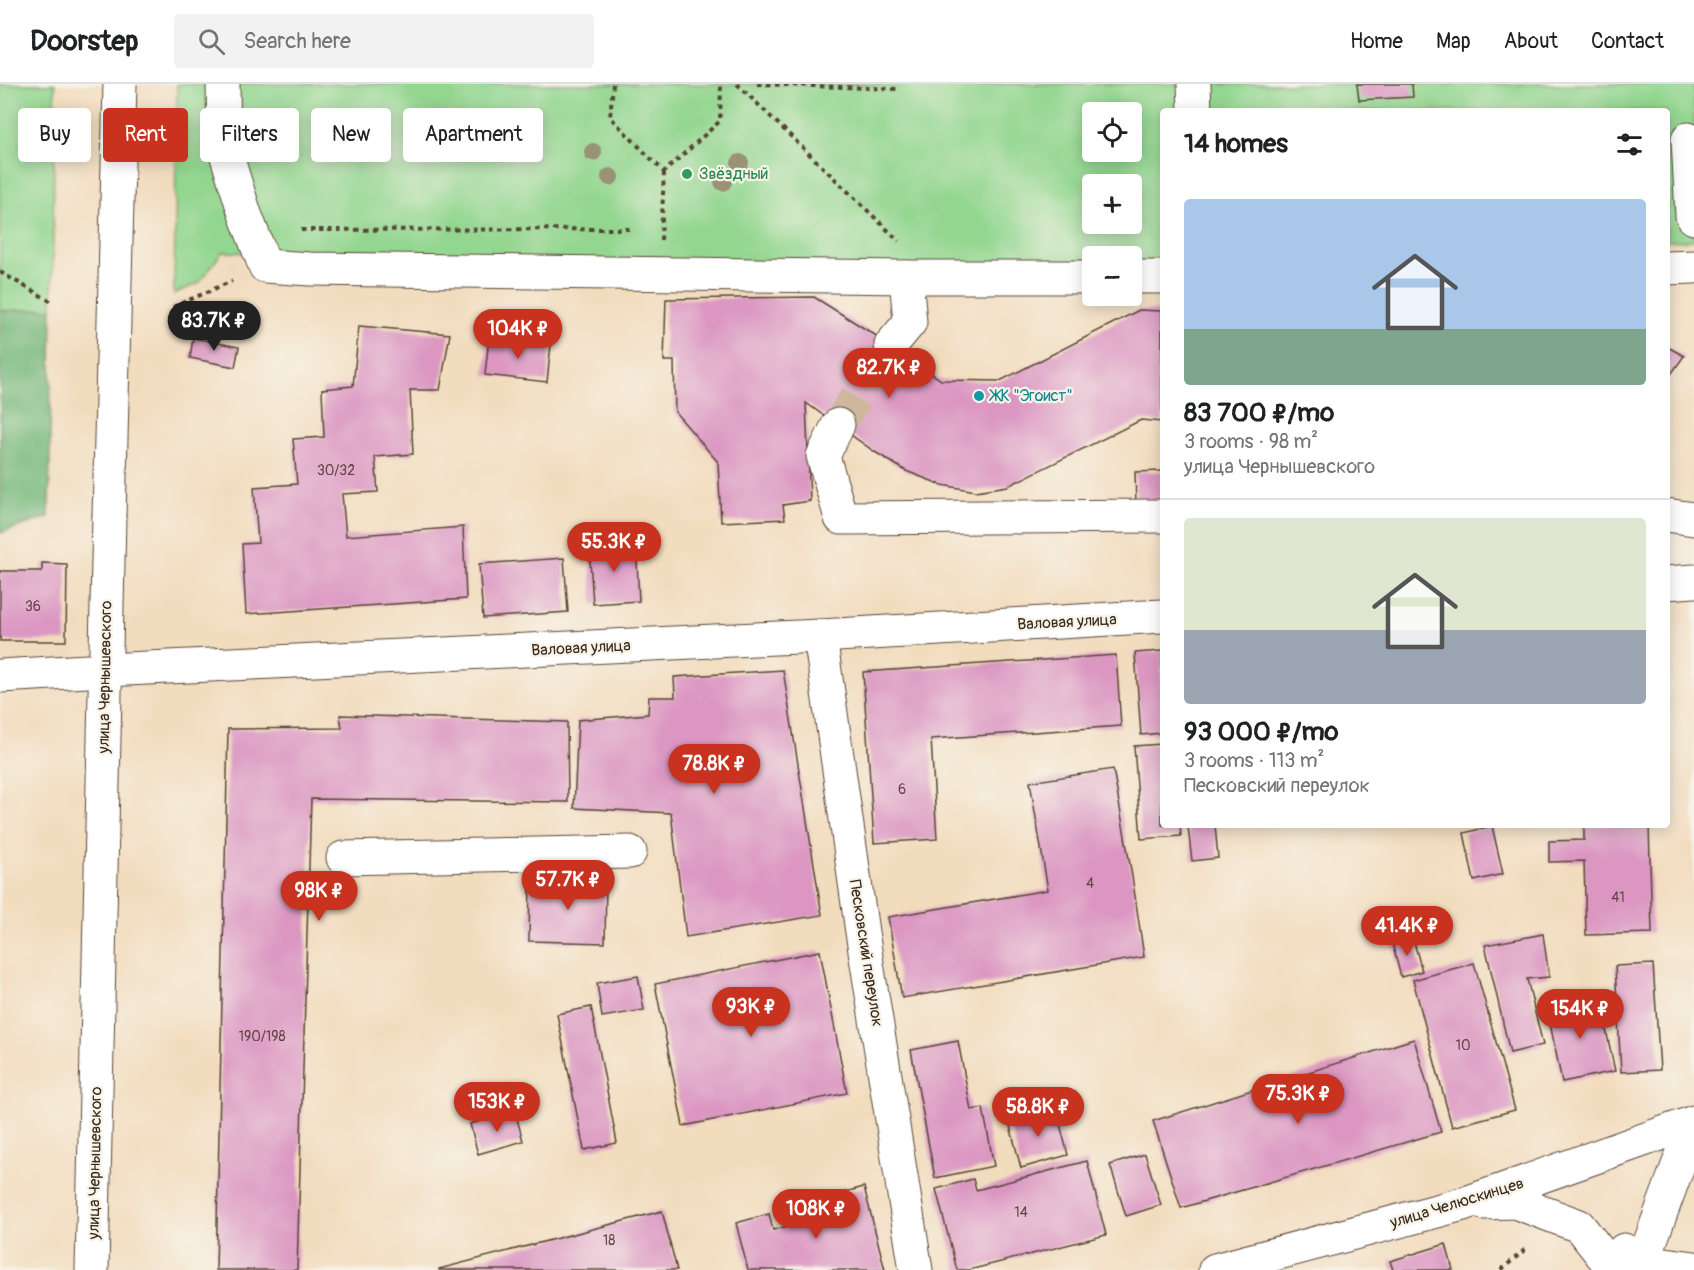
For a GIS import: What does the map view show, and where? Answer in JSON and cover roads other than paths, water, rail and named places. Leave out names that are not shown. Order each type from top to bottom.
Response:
[{"type":"street","name":"улица Чернышевского","points":[[92,1270],[120,84]]},
{"type":"street","points":[[223,84],[224,147],[244,214],[265,266],[310,269],[1082,277]]},
{"type":"street","points":[[1194,84],[1195,108]]},
{"type":"street","points":[[1688,139],[1692,216],[1694,218]]},
{"type":"street","points":[[1670,268],[1694,267]]},
{"type":"street","points":[[891,345],[910,322],[921,277]]},
{"type":"street","points":[[1142,277],[1160,277]]},
{"type":"street","points":[[838,425],[823,456],[841,518],[1160,516]]},
{"type":"street","points":[[1670,516],[1694,519]]},
{"type":"street","points":[[1670,583],[1694,581]]},
{"type":"street","name":"Валовая улица","points":[[0,676],[820,636],[1160,616]]},
{"type":"street","name":"Песковский переулок","points":[[820,636],[862,932],[916,1270]]},
{"type":"street","points":[[343,858],[630,852]]},
{"type":"street","points":[[1633,1267],[1694,1122]]},
{"type":"street","name":"улица Челюскинцев","points":[[1215,1270],[1463,1204],[1694,1122]]},
{"type":"street","points":[[1463,1204],[1515,1202],[1579,1226],[1633,1267],[1694,1268]]},
{"type":"tunnel","points":[[838,425],[891,345]]},
{"type":"place","name":"Звёздный","points":[[687,174]]},
{"type":"place","name":"ЖК \"Эгоист\"","points":[[979,396]]}]
